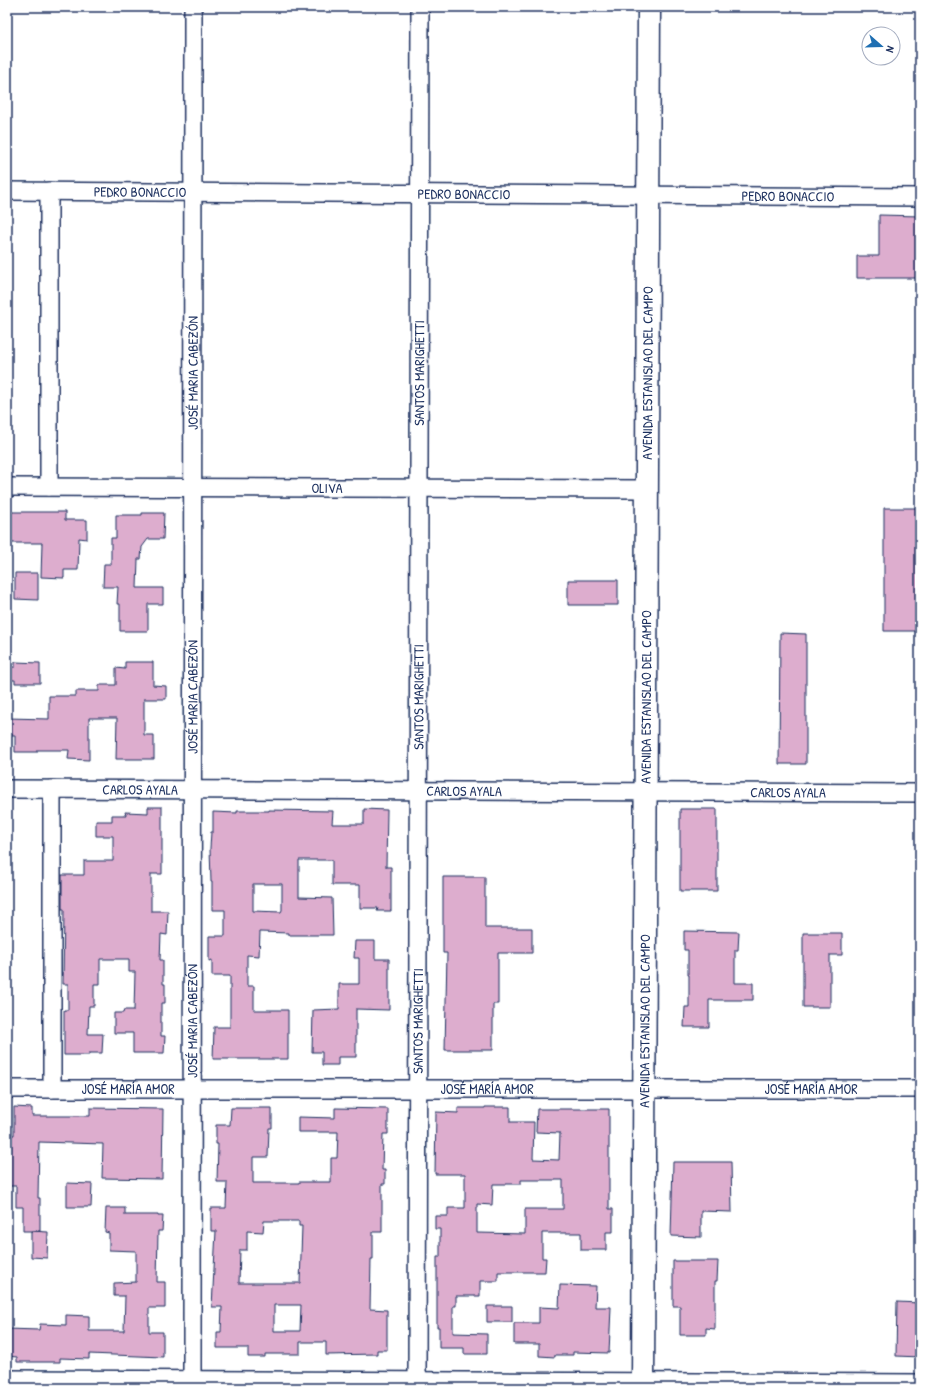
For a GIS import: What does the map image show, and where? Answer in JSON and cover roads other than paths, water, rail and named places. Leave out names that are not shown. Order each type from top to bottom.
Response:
[{"type":"main road","name":"AVENIDA ESTANISLAO DEL CAMPO","points":[[643,1385],[648,7]]},
{"type":"street","name":"JOSÉ MARIA CABEZÓN","points":[[192,1384],[193,7]]},
{"type":"street","name":"SANTOS MARIGHETTI","points":[[417,1384],[420,7]]},
{"type":"street","name":"PEDRO BONACCIO","points":[[7,191],[920,197]]},
{"type":"street","points":[[49,191],[49,487]]},
{"type":"street","name":"OLIVA","points":[[7,487],[647,489]]},
{"type":"street","name":"CARLOS AYALA","points":[[7,789],[920,793]]},
{"type":"street","points":[[52,789],[52,1089]]},
{"type":"street","name":"JOSÉ MARÍA AMOR","points":[[7,1089],[920,1089]]},
{"type":"street","points":[[7,1379],[192,1384],[643,1385],[920,1383]]}]
